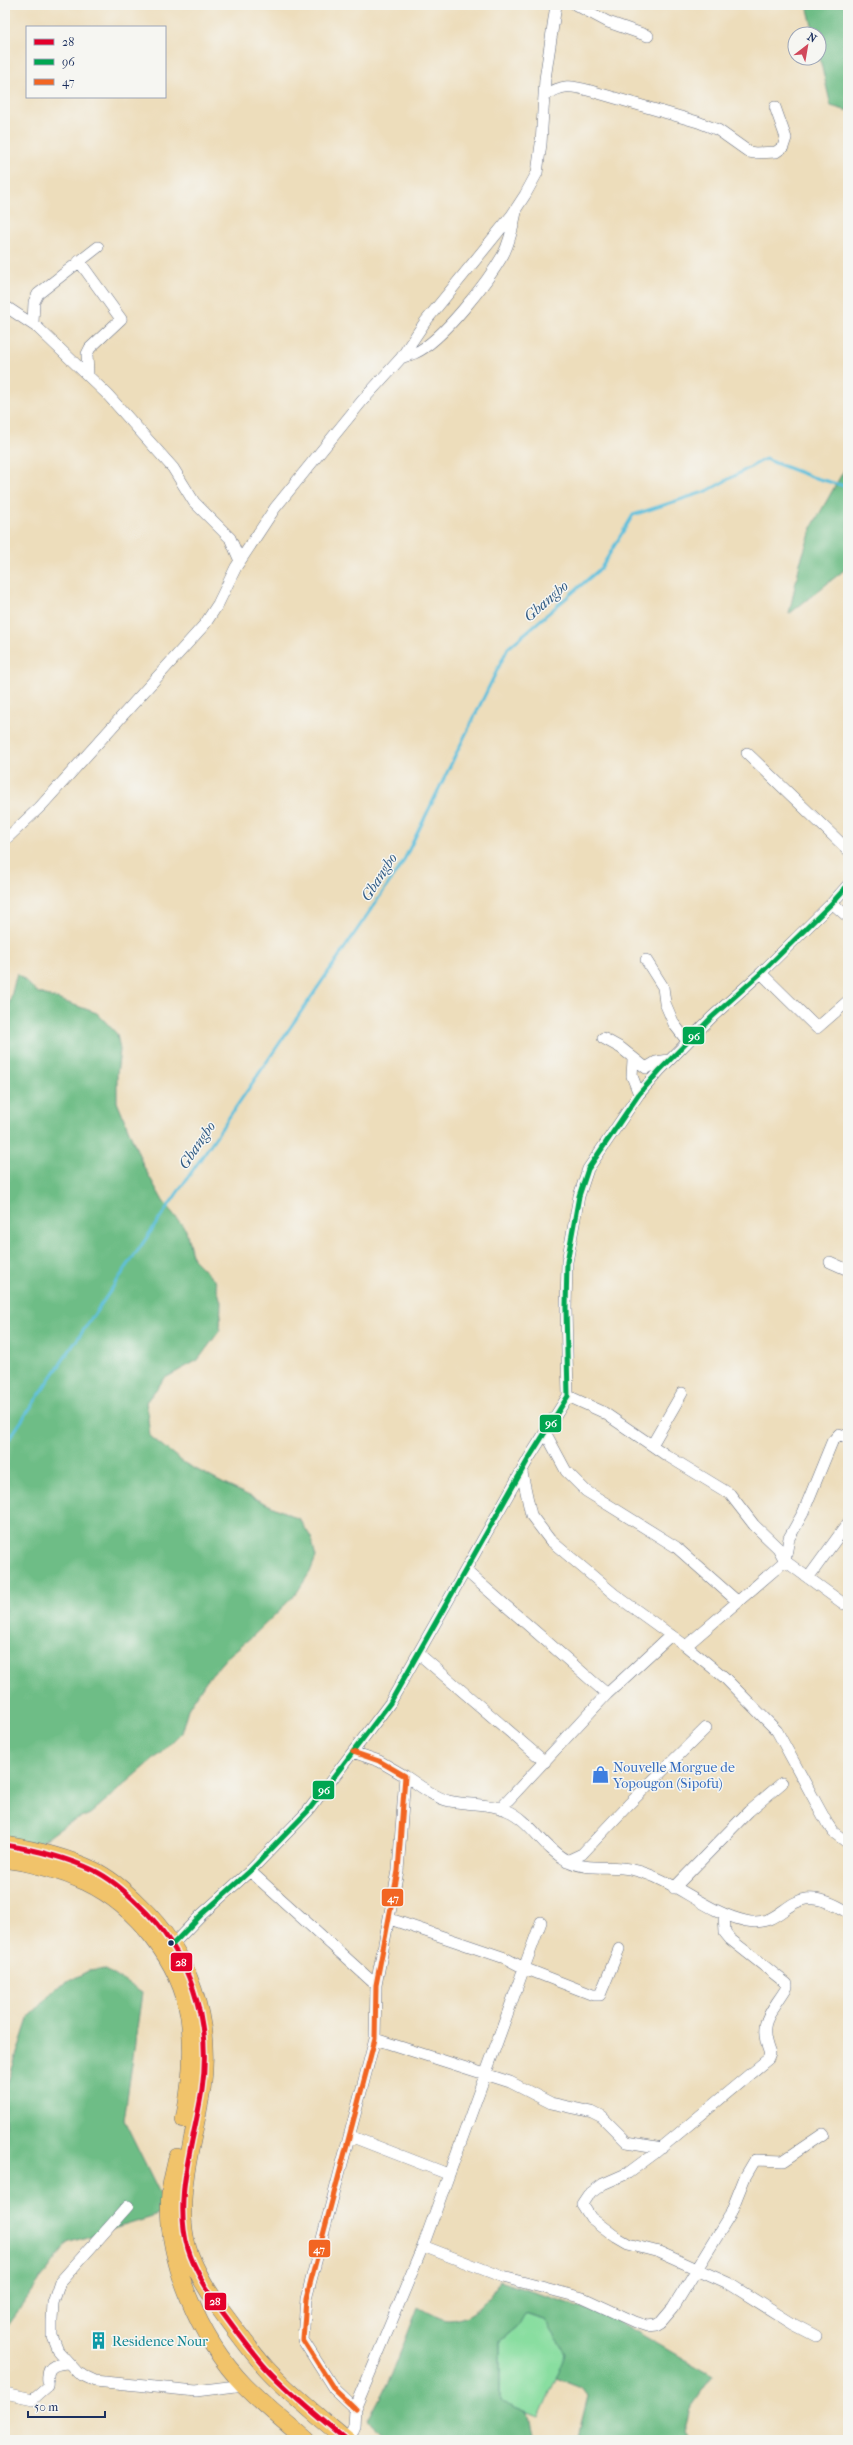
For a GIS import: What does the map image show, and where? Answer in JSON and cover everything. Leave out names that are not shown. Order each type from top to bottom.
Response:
[{"type":"main road","points":[[5,1845],[54,1855],[95,1871],[128,1894],[156,1921],[174,1944],[184,1964],[195,1994],[204,2033],[202,2089],[185,2181],[183,2212],[189,2251],[206,2288],[265,2367],[347,2440]]},
{"type":"main road","points":[[5,1859],[52,1868],[87,1882],[122,1904],[150,1934],[170,1963],[180,1985],[189,2017],[192,2061],[188,2100],[170,2194],[171,2230],[178,2264],[195,2312],[216,2348],[244,2385],[306,2440]]},
{"type":"street","points":[[5,840],[41,806],[120,721],[156,676],[192,640],[218,604],[240,561],[275,508],[362,401],[401,358],[425,322],[517,208],[537,173],[541,144],[544,96],[556,5]]},
{"type":"street","points":[[576,5],[608,22],[648,36]]},
{"type":"street","points":[[544,96],[559,86],[574,86],[698,122],[718,130],[749,152],[755,153],[776,152],[783,147],[786,138],[775,107]]},
{"type":"street","points":[[401,358],[416,353],[439,335],[478,290],[503,255],[513,228],[517,208]]},
{"type":"street","points":[[33,323],[36,297],[98,247]]},
{"type":"street","points":[[79,262],[121,316],[120,322],[96,340],[90,348],[87,354],[88,375]]},
{"type":"street","points":[[5,306],[33,323],[88,375],[172,468],[194,502],[230,538],[240,561]]},
{"type":"street","points":[[236,549],[251,543]]},
{"type":"street","points":[[746,753],[848,850]]},
{"type":"street","points":[[174,1944],[201,1915],[250,1871],[308,1811],[390,1703],[545,1432],[568,1396],[567,1262],[579,1196],[588,1169],[639,1094],[669,1060],[687,1041],[761,973],[832,903],[848,885]]},
{"type":"street","points":[[832,903],[848,917]]},
{"type":"street","points":[[646,960],[664,987],[665,1003],[674,1024],[687,1041]]},
{"type":"street","points":[[761,973],[817,1028],[848,1001]]},
{"type":"street","points":[[603,1038],[621,1048],[633,1060],[646,1068],[656,1062],[669,1060]]},
{"type":"street","points":[[633,1060],[632,1076],[639,1094]]},
{"type":"street","points":[[830,1262],[848,1270]]},
{"type":"street","points":[[652,1445],[682,1393]]},
{"type":"street","points":[[568,1396],[603,1412],[730,1494],[754,1525],[778,1548],[785,1560],[844,1604]]},
{"type":"street","points":[[545,1432],[566,1471],[586,1491],[676,1547],[737,1601]]},
{"type":"street","points":[[686,1646],[785,1560],[789,1538],[803,1513],[832,1442],[839,1434],[848,1438]]},
{"type":"street","points":[[522,1473],[531,1515],[550,1540],[614,1594],[686,1646],[724,1677],[777,1731],[827,1823],[833,1832],[848,1843]]},
{"type":"street","points":[[808,1578],[848,1523]]},
{"type":"street","points":[[466,1571],[607,1694]]},
{"type":"street","points":[[500,1808],[545,1762],[607,1694],[671,1635]]},
{"type":"street","points":[[419,1654],[545,1762]]},
{"type":"street","points":[[567,1861],[582,1854],[629,1804],[706,1728]]},
{"type":"street","points":[[353,1752],[379,1761],[444,1799],[500,1808],[517,1817],[567,1861],[585,1868],[633,1870],[652,1876],[724,1914],[754,1923],[765,1922],[789,1905],[808,1897],[829,1901],[848,1912]]},
{"type":"street","points":[[355,2409],[334,2389],[303,2340],[306,2299],[375,2038],[376,1985],[398,1871],[404,1776]]},
{"type":"street","points":[[674,1888],[749,1811],[782,1783]]},
{"type":"street","points":[[250,1871],[376,1985]]},
{"type":"street","points":[[724,1914],[725,1933],[730,1939],[787,1984],[787,1988],[764,2026],[764,2037],[770,2054],[763,2065],[662,2148],[628,2173],[603,2184],[588,2195],[582,2204],[591,2218],[616,2238],[628,2244],[659,2252],[728,2283],[793,2324],[816,2336]]},
{"type":"street","points":[[390,1918],[505,1958],[524,1968],[593,1995],[600,1995],[619,1949]]},
{"type":"street","points":[[347,2440],[354,2426],[355,2409],[423,2246],[541,1922]]},
{"type":"street","points":[[375,2038],[510,2082],[551,2103],[592,2112],[602,2117],[627,2142],[662,2148]]},
{"type":"street","points":[[423,2246],[503,2277],[583,2298],[647,2326],[661,2322],[674,2308],[729,2217],[745,2177],[755,2160],[783,2161],[823,2134]]},
{"type":"street","points":[[350,2136],[448,2174]]},
{"type":"street","points":[[128,2206],[60,2282],[53,2303],[52,2336],[58,2351],[67,2363],[78,2373],[95,2381],[124,2386],[196,2391],[244,2385]]},
{"type":"street","points":[[5,2392],[33,2399],[48,2386],[48,2376],[51,2368],[57,2364],[67,2363]]},
{"type":"green space","points":[[807,5],[848,5],[848,111],[831,106],[822,66],[827,66],[827,26],[812,26]]},
{"type":"green space","points":[[848,463],[848,567],[789,614],[800,563],[813,525]]},
{"type":"green space","points":[[17,973],[37,992],[97,1013],[117,1034],[120,1050],[117,1074],[117,1102],[144,1167],[163,1201],[186,1230],[193,1259],[215,1281],[221,1302],[220,1330],[198,1360],[165,1378],[146,1402],[150,1436],[184,1463],[226,1485],[299,1519],[311,1537],[316,1557],[310,1572],[296,1594],[255,1634],[226,1658],[206,1681],[188,1709],[181,1733],[160,1754],[90,1814],[67,1824],[36,1846],[5,1862],[5,1021]]},
{"type":"green space","points":[[105,1969],[142,1993],[124,2120],[169,2212],[67,2243],[5,2329],[5,2091],[28,2019],[54,1989],[88,1971]]},
{"type":"green space","points":[[499,2281],[611,2317],[713,2376],[690,2409],[684,2432],[691,2440],[592,2440],[578,2436],[588,2396],[582,2388],[556,2378],[566,2354],[545,2320],[525,2314],[518,2326],[500,2341],[500,2401],[528,2413],[534,2440],[389,2440],[368,2421],[392,2374],[418,2307],[442,2319],[458,2319],[480,2307],[491,2295]]},
{"type":"green space","points":[[524,2314],[545,2320],[567,2354],[539,2417],[500,2402],[500,2341],[518,2326]]},
{"type":"waterway","name":"Gbangbo","points":[[5,1445],[402,864],[508,648],[601,568],[633,515],[707,491],[765,459],[812,477],[848,487]]},
{"type":"transit line","name":"96","points":[[173,1944],[201,1915],[250,1871],[308,1811],[390,1703],[529,1458],[568,1396],[566,1308],[567,1262],[579,1196],[588,1169],[639,1094],[660,1070],[712,1017],[761,973],[832,903],[848,885]]},
{"type":"transit line","name":"47","points":[[353,1752],[379,1761],[405,1776],[398,1871],[376,1985],[375,2039],[306,2299],[303,2340],[334,2389],[355,2409]]},
{"type":"transit line","name":"28","points":[[5,1845],[61,1858],[82,1865],[106,1877],[139,1905],[157,1924],[172,1944],[184,1966],[193,1990],[200,2014],[204,2039],[202,2090],[186,2170],[184,2190],[184,2229],[188,2249],[198,2273],[211,2296],[260,2361],[275,2378],[346,2440]]},
{"type":"place","name":"Nouvelle Morgue de Yopougon (Sipofu)","points":[[600,1775]]},
{"type":"place","name":"Residence Nour","points":[[99,2341]]}]
